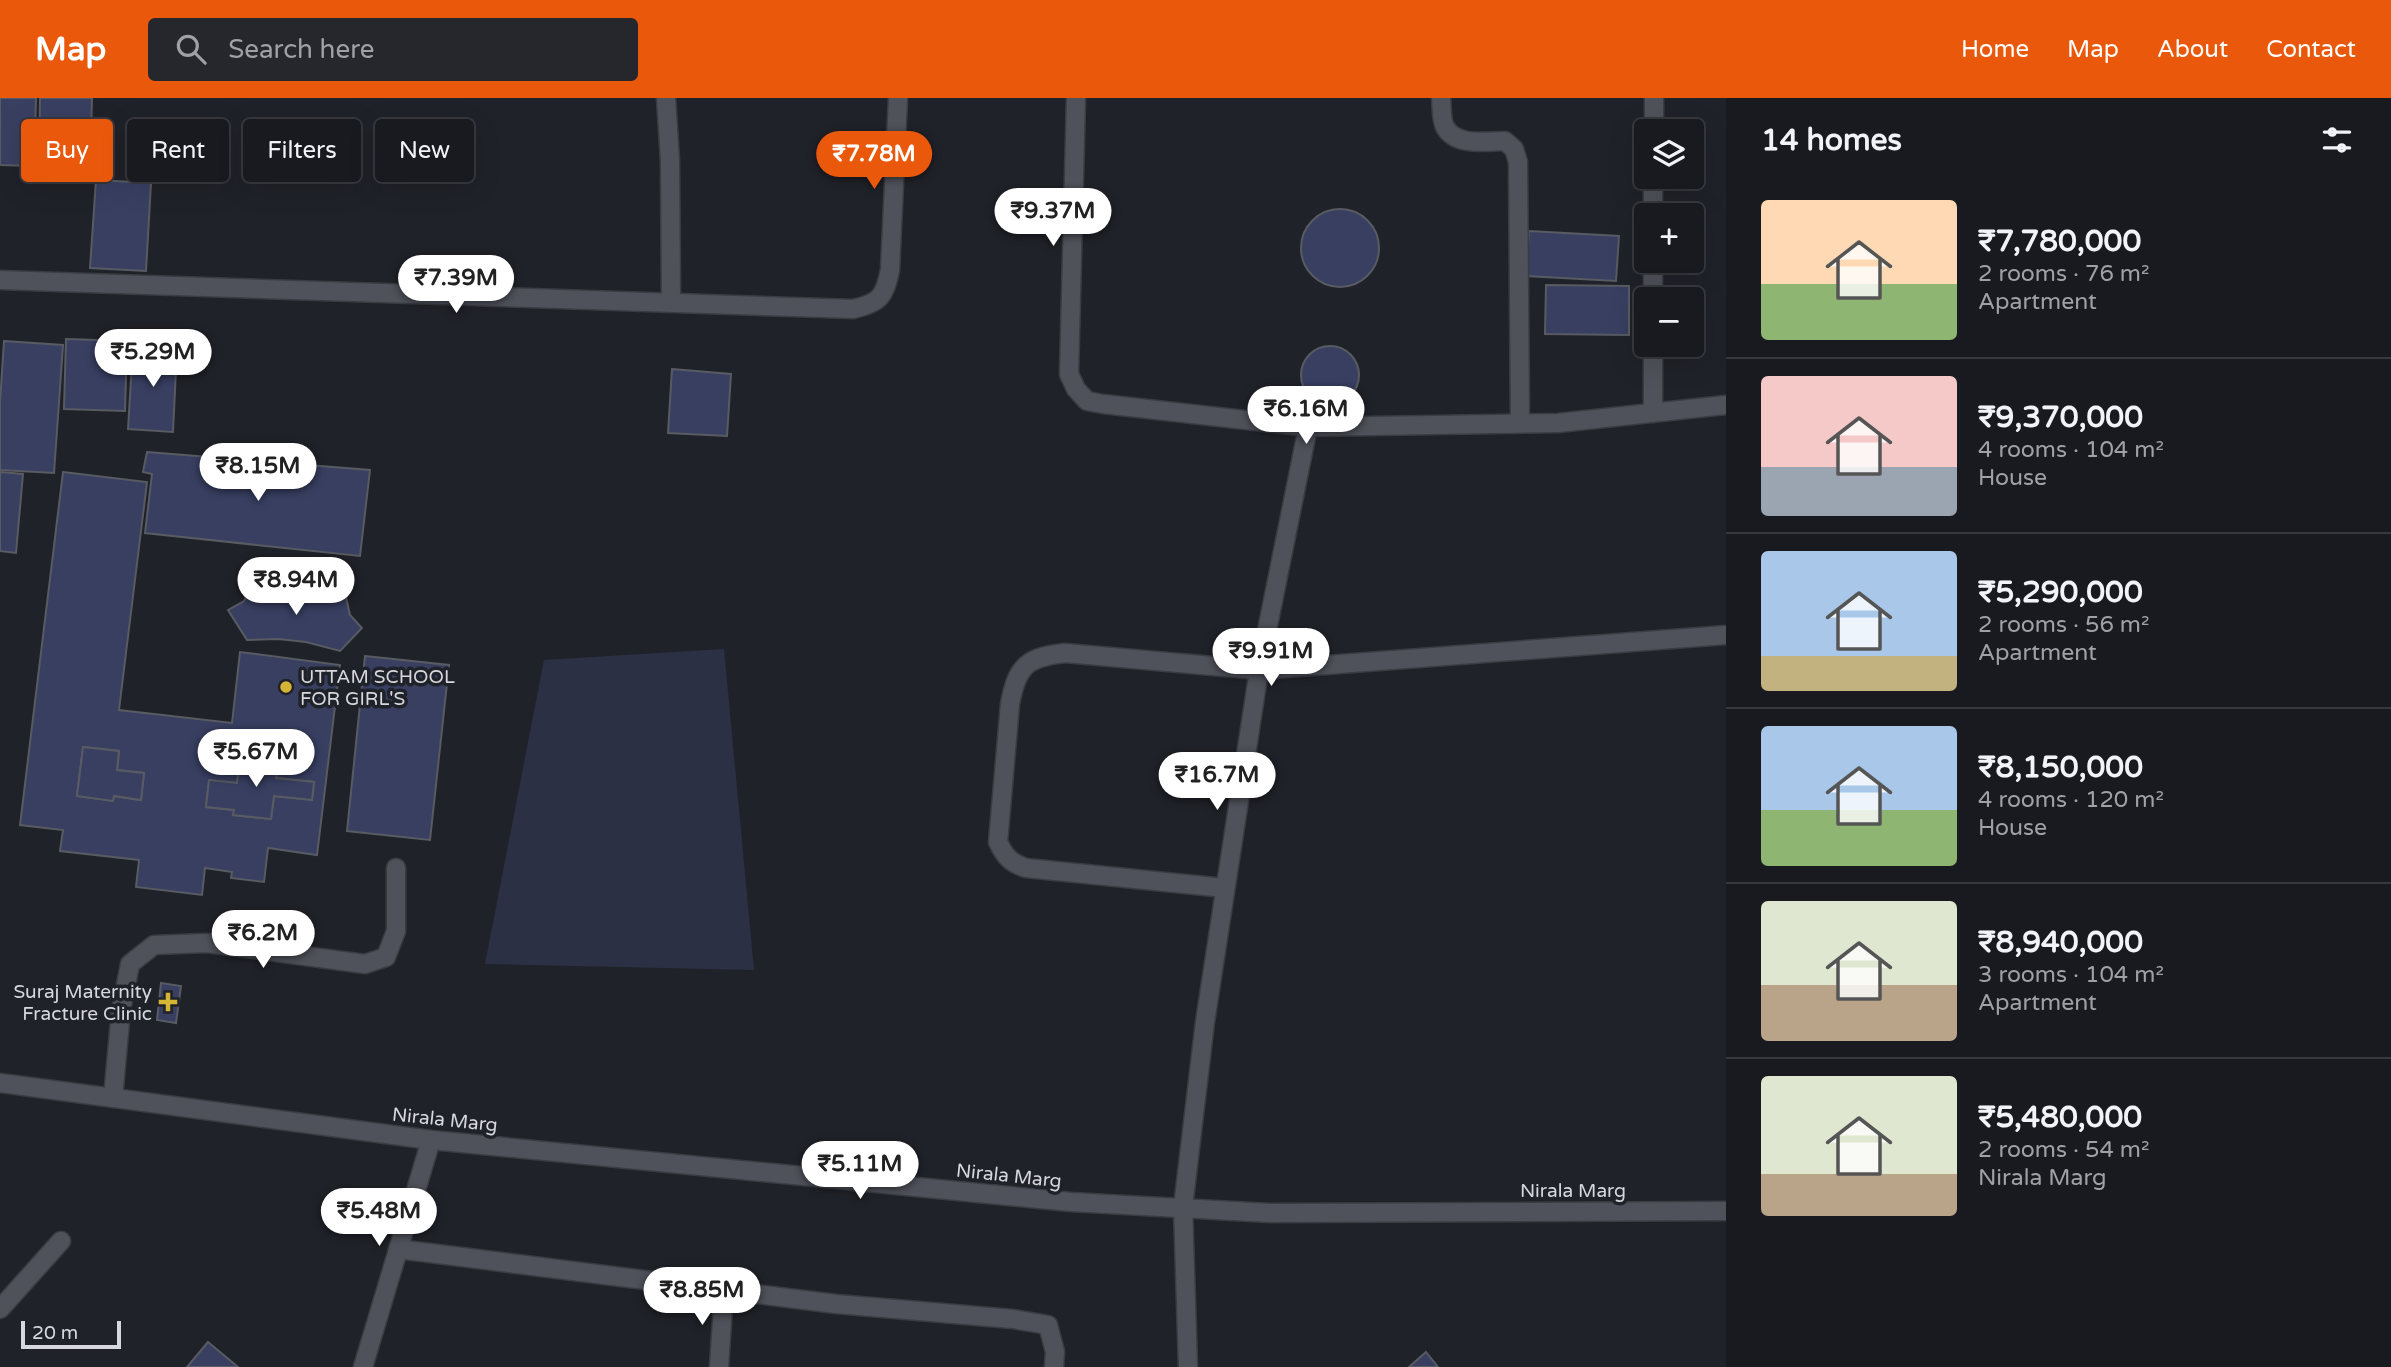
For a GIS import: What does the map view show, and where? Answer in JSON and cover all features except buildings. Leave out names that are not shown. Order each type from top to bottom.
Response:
[{"type":"street","points":[[666,98],[670,160],[671,302]]},
{"type":"street","points":[[0,280],[853,309],[869,306],[879,299],[886,289],[890,270],[898,98]]},
{"type":"street","points":[[1076,98],[1069,374],[1076,389],[1087,401],[1125,408],[1308,427],[1558,423],[1726,405]]},
{"type":"street","points":[[1441,98],[1445,127],[1456,138],[1464,141],[1505,141],[1514,149],[1518,162],[1520,423]]},
{"type":"street","points":[[1654,98],[1654,119]]},
{"type":"street","points":[[1653,357],[1653,413]]},
{"type":"street","points":[[1188,1367],[1183,1207],[1205,1022],[1259,670],[1308,427]]},
{"type":"street","points":[[1225,888],[1026,868],[1012,863],[1004,855],[998,842],[1010,704],[1013,684],[1025,664],[1039,656],[1065,653],[1259,670],[1726,635]]},
{"type":"street","points":[[113,1098],[123,992],[130,964],[154,945],[219,945],[365,964],[386,957],[396,931],[396,868]]},
{"type":"street","name":"Nirala Marg","points":[[0,1083],[431,1140],[1071,1202],[1270,1213],[1726,1211]]},
{"type":"street","points":[[363,1367],[431,1140]]},
{"type":"street","points":[[0,1309],[61,1241]]},
{"type":"street","points":[[398,1249],[836,1304],[1013,1319],[1048,1325],[1055,1352],[1054,1367]]},
{"type":"street","points":[[719,1367],[724,1290]]},
{"type":"shaded area","points":[[724,649],[754,970],[485,964],[544,660]]},
{"type":"place","name":"UTTAM SCHOOL FOR GIRL'S","points":[[286,687]]},
{"type":"place","name":"Suraj Maternity Fracture Clinic","points":[[168,1002]]}]
